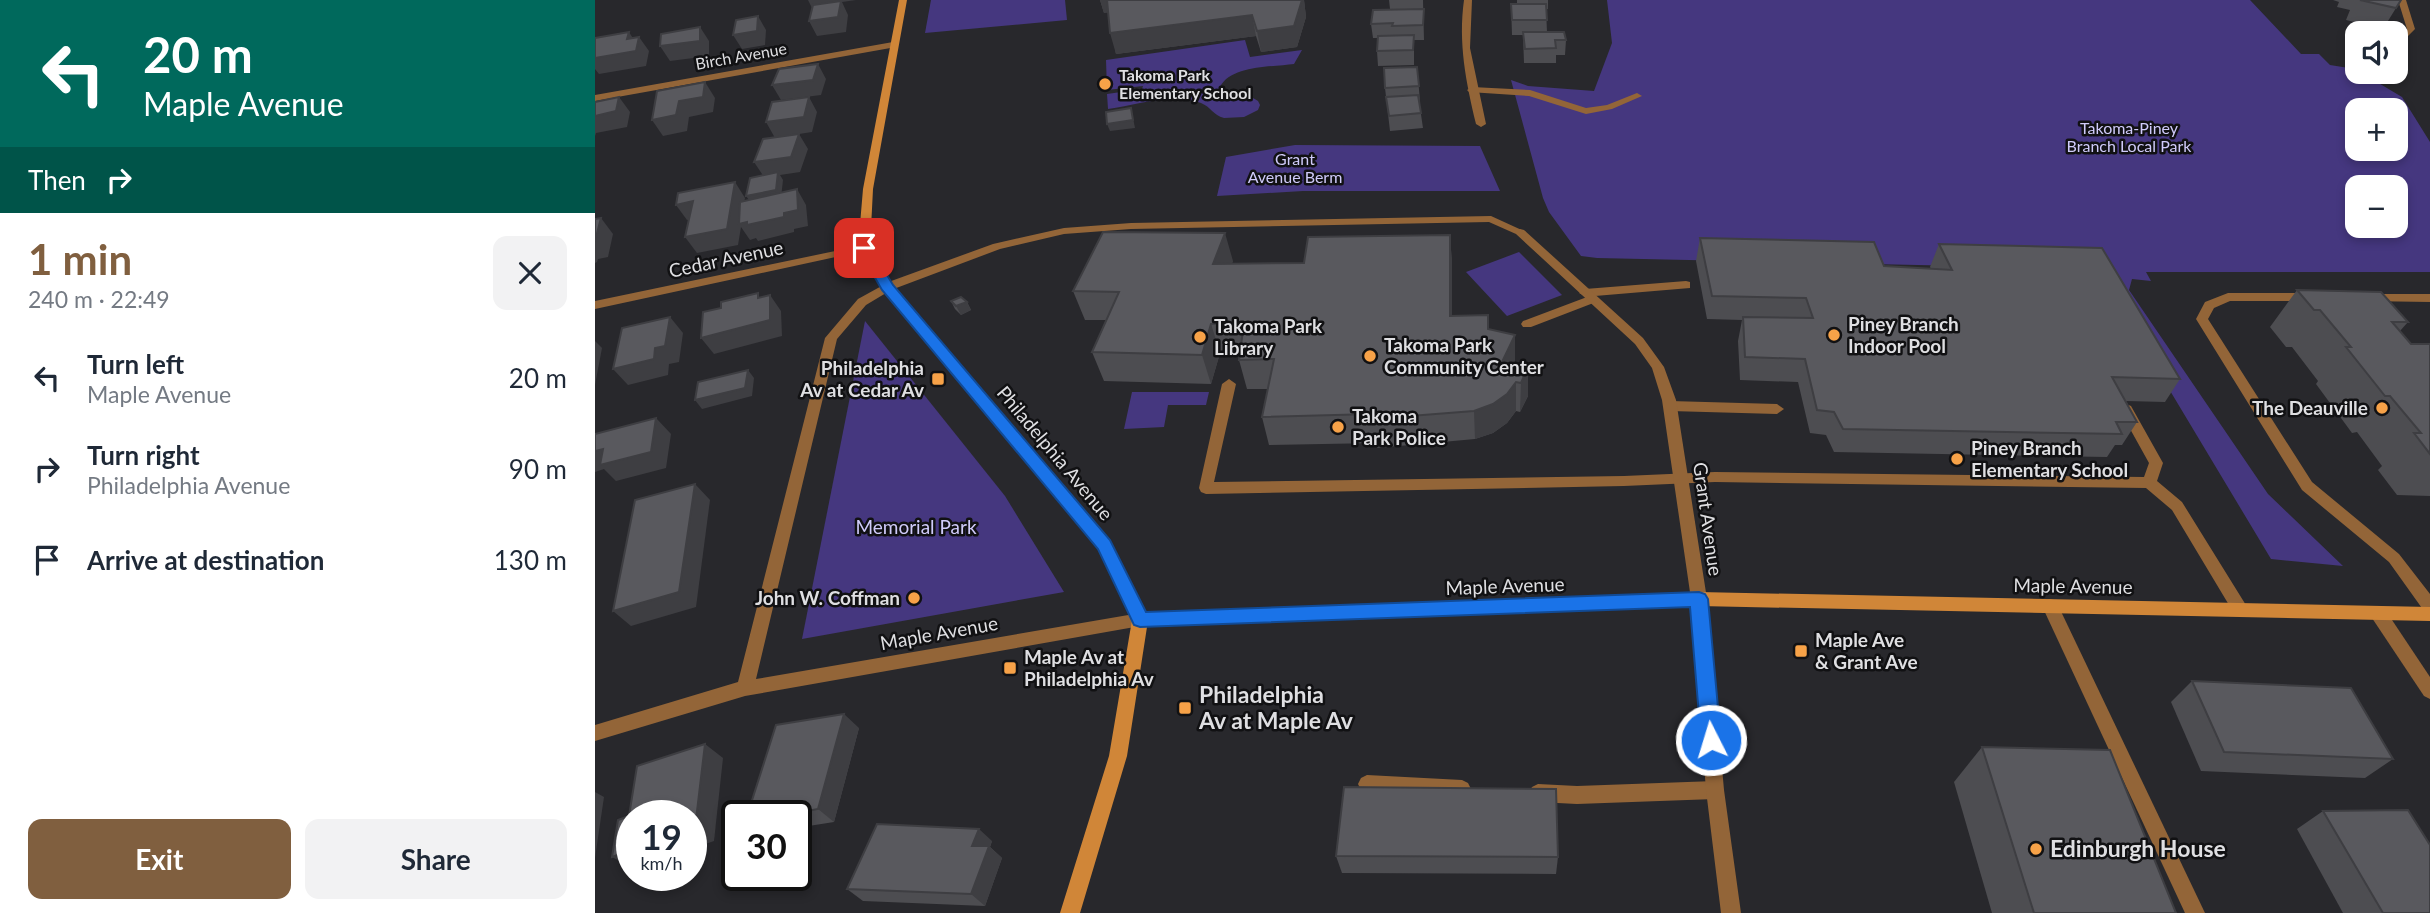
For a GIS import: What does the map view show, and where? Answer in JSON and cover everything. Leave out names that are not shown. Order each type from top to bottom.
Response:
[{"type":"main road","points":[[864,248],[868,189],[903,0]]},
{"type":"main road","name":"Philadelphia Avenue","points":[[864,248],[887,287],[1104,545],[1140,620]]},
{"type":"main road","name":"Maple Avenue","points":[[1140,620],[1699,599],[2430,614]]},
{"type":"main road","points":[[1070,913],[1118,756],[1140,620]]},
{"type":"street","points":[[1468,0],[1464,28],[1468,73],[1482,124]]},
{"type":"street","points":[[2402,0],[2411,29],[2408,32]]},
{"type":"street","name":"Birch Avenue","points":[[595,97],[893,45]]},
{"type":"street","points":[[1472,90],[1530,93],[1586,111],[1609,107],[1637,96]]},
{"type":"street","name":"Grant Avenue","points":[[887,287],[997,246],[1063,231],[1131,226],[1491,219],[1520,232],[1639,341],[1658,367],[1670,406],[1699,599],[1715,790],[1731,913]]},
{"type":"street","name":"Cedar Avenue","points":[[595,305],[864,248]]},
{"type":"street","points":[[1527,324],[1588,296],[1686,285]]},
{"type":"street","points":[[745,688],[831,338],[862,302],[887,287]]},
{"type":"street","points":[[2324,298],[2228,297],[2209,305],[2202,319],[2307,486],[2394,558],[2430,606]]},
{"type":"street","points":[[2351,298],[2430,298]]},
{"type":"street","points":[[1229,384],[1206,488],[1682,480],[1715,477],[2149,483],[2177,506],[2241,610]]},
{"type":"street","points":[[1670,406],[1777,410]]},
{"type":"street","points":[[2124,406],[2156,463],[2149,483]]},
{"type":"street","points":[[2050,606],[2196,913]]},
{"type":"street","points":[[2378,613],[2430,691]]},
{"type":"street","name":"Maple Avenue","points":[[595,733],[745,688],[1140,620]]},
{"type":"street","points":[[1367,783],[1479,790]]},
{"type":"street","points":[[1521,792],[1577,795],[1715,790]]},
{"type":"green space","points":[[931,0],[1065,0],[1067,20],[925,33]]},
{"type":"green space","name":"Takoma-Piney Branch Local Park","points":[[1607,0],[2250,0],[2301,54],[2319,54],[2330,65],[2345,67],[2345,84],[2380,84],[2402,97],[2345,98],[2345,161],[2408,161],[2408,107],[2430,142],[2430,272],[2146,272],[2151,281],[2132,279],[2129,290],[2268,494],[2343,566],[2271,559],[2097,269],[1581,256],[1549,212],[1543,198],[1511,80],[1528,86],[1594,91],[1612,43]]},
{"type":"green space","points":[[1245,40],[1250,57],[1302,50],[1294,64],[1243,71],[1225,80],[1220,87],[1229,93],[1258,101],[1258,110],[1244,117],[1224,118],[1201,103],[1179,99],[1108,109],[1107,94],[1142,89],[1143,86],[1107,90],[1106,60]]},
{"type":"green space","name":"Grant Avenue Berm","points":[[1295,145],[1480,146],[1500,191],[1303,191],[1217,196],[1226,157]]},
{"type":"green space","points":[[1519,252],[1562,295],[1507,316],[1466,272]]},
{"type":"green space","name":"Memorial Park","points":[[865,321],[1005,496],[1064,592],[802,639]]},
{"type":"green space","points":[[1132,392],[1209,392],[1206,405],[1168,405],[1164,427],[1124,429]]},
{"type":"building","points":[[1107,0],[1302,0],[1294,26],[1257,31],[1252,15],[1110,33]]},
{"type":"building","points":[[2360,0],[2401,0],[2396,8]]},
{"type":"building","points":[[841,1],[838,17],[809,21],[813,5]]},
{"type":"building","points":[[1511,4],[1546,4],[1547,20],[1512,20]]},
{"type":"building","points":[[1424,9],[1423,25],[1371,24],[1373,10]]},
{"type":"building","points":[[758,16],[757,31],[733,35],[736,20]]},
{"type":"building","points":[[700,27],[700,41],[660,46],[661,34]]},
{"type":"building","points":[[629,32],[627,39],[639,37],[636,51],[595,58],[595,38]]},
{"type":"building","points":[[1523,32],[1564,32],[1566,40],[1555,40],[1556,48],[1525,49]]},
{"type":"building","points":[[1414,35],[1413,50],[1377,51],[1378,36]]},
{"type":"building","points":[[818,64],[813,80],[772,85],[779,69]]},
{"type":"building","points":[[1417,67],[1419,86],[1385,88],[1384,68]]},
{"type":"building","points":[[705,82],[703,97],[679,101],[676,115],[652,120],[657,91]]},
{"type":"building","points":[[1418,95],[1421,113],[1389,116],[1386,97]]},
{"type":"building","points":[[619,97],[616,111],[595,116],[595,102]]},
{"type":"building","points":[[809,97],[804,117],[766,122],[772,102]]},
{"type":"building","points":[[1131,108],[1133,120],[1107,124],[1106,112]]},
{"type":"building","points":[[799,134],[791,157],[754,162],[763,139]]},
{"type":"building","points":[[778,172],[776,190],[746,196],[750,178]]},
{"type":"building","points":[[735,182],[727,229],[685,237],[693,201],[676,205],[678,193]]},
{"type":"building","points":[[797,189],[798,210],[784,213],[784,217],[747,225],[747,222],[739,224],[740,202]]},
{"type":"building","points":[[601,218],[595,241],[595,219]]},
{"type":"building","name":"Takoma Park Community Center","points":[[1103,232],[1225,233],[1213,264],[1304,263],[1308,237],[1450,235],[1450,316],[1488,315],[1488,329],[1515,335],[1502,362],[1528,367],[1521,383],[1516,382],[1507,394],[1493,404],[1474,411],[1372,419],[1372,414],[1262,417],[1274,359],[1239,360],[1244,323],[1211,324],[1202,355],[1092,352],[1119,292],[1073,291]]},
{"type":"building","points":[[1700,238],[1874,242],[1884,266],[1952,270],[1939,244],[2102,248],[2180,379],[2112,377],[2137,422],[2116,422],[2122,434],[1843,429],[1834,412],[1817,410],[1805,359],[1745,357],[1743,317],[1813,318],[1806,298],[1712,296]]},
{"type":"building","points":[[2297,290],[2381,292],[2408,322],[2392,322],[2411,344],[2430,344],[2430,454],[2414,433],[2421,433],[2390,396],[2385,396],[2346,347],[2351,347],[2320,310],[2314,310]]},
{"type":"building","points":[[758,293],[758,298],[770,295],[770,320],[701,338],[703,312],[721,308],[721,302]]},
{"type":"building","points":[[961,297],[967,302],[956,306],[951,301]]},
{"type":"building","points":[[670,317],[665,346],[655,348],[654,359],[613,369],[622,328]]},
{"type":"building","points":[[748,370],[745,388],[695,400],[698,382]]},
{"type":"building","points":[[656,418],[651,452],[600,465],[603,449],[595,451],[595,434]]},
{"type":"building","points":[[695,484],[679,592],[613,611],[635,500]]},
{"type":"building","points":[[2192,681],[2351,688],[2393,759],[2224,752]]},
{"type":"building","points":[[844,714],[818,809],[812,810],[812,800],[752,800],[776,725]]},
{"type":"building","points":[[705,744],[698,800],[632,800],[637,766]]},
{"type":"building","points":[[1982,747],[2110,750],[2176,913],[2034,913]]},
{"type":"building","points":[[1344,787],[1556,789],[1558,857],[1336,856]]},
{"type":"building","points":[[2408,810],[2430,845],[2430,913],[2383,913],[2323,811]]},
{"type":"building","points":[[877,824],[979,829],[972,846],[989,846],[971,894],[847,889]]},
{"type":"building","points":[[616,832],[616,856],[612,857]]},
{"type":"place","name":"Takoma Park Elementary School","points":[[1105,84]]},
{"type":"place","name":"Piney Branch Indoor Pool","points":[[1834,335]]},
{"type":"place","name":"Takoma Park Library","points":[[1200,337]]},
{"type":"place","name":"Takoma Park Community Center","points":[[1370,356]]},
{"type":"place","name":"Philadelphia Av at Cedar Av","points":[[938,379]]},
{"type":"place","name":"The Deauville","points":[[2382,408]]},
{"type":"place","name":"Takoma Park Police","points":[[1338,427]]},
{"type":"place","name":"Piney Branch Elementary School","points":[[1957,459]]},
{"type":"place","name":"John W. Coffman","points":[[914,598]]},
{"type":"place","name":"Maple Ave & Grant Ave","points":[[1801,651]]},
{"type":"place","name":"Maple Av at Philadelphia Av","points":[[1010,668]]},
{"type":"place","name":"Philadelphia Av at Maple Av","points":[[1185,708]]},
{"type":"place","name":"Edinburgh House","points":[[2036,849]]},
{"type":"route","points":[[864,248],[887,287],[1104,545],[1140,620],[1699,599],[1711,740]]}]
